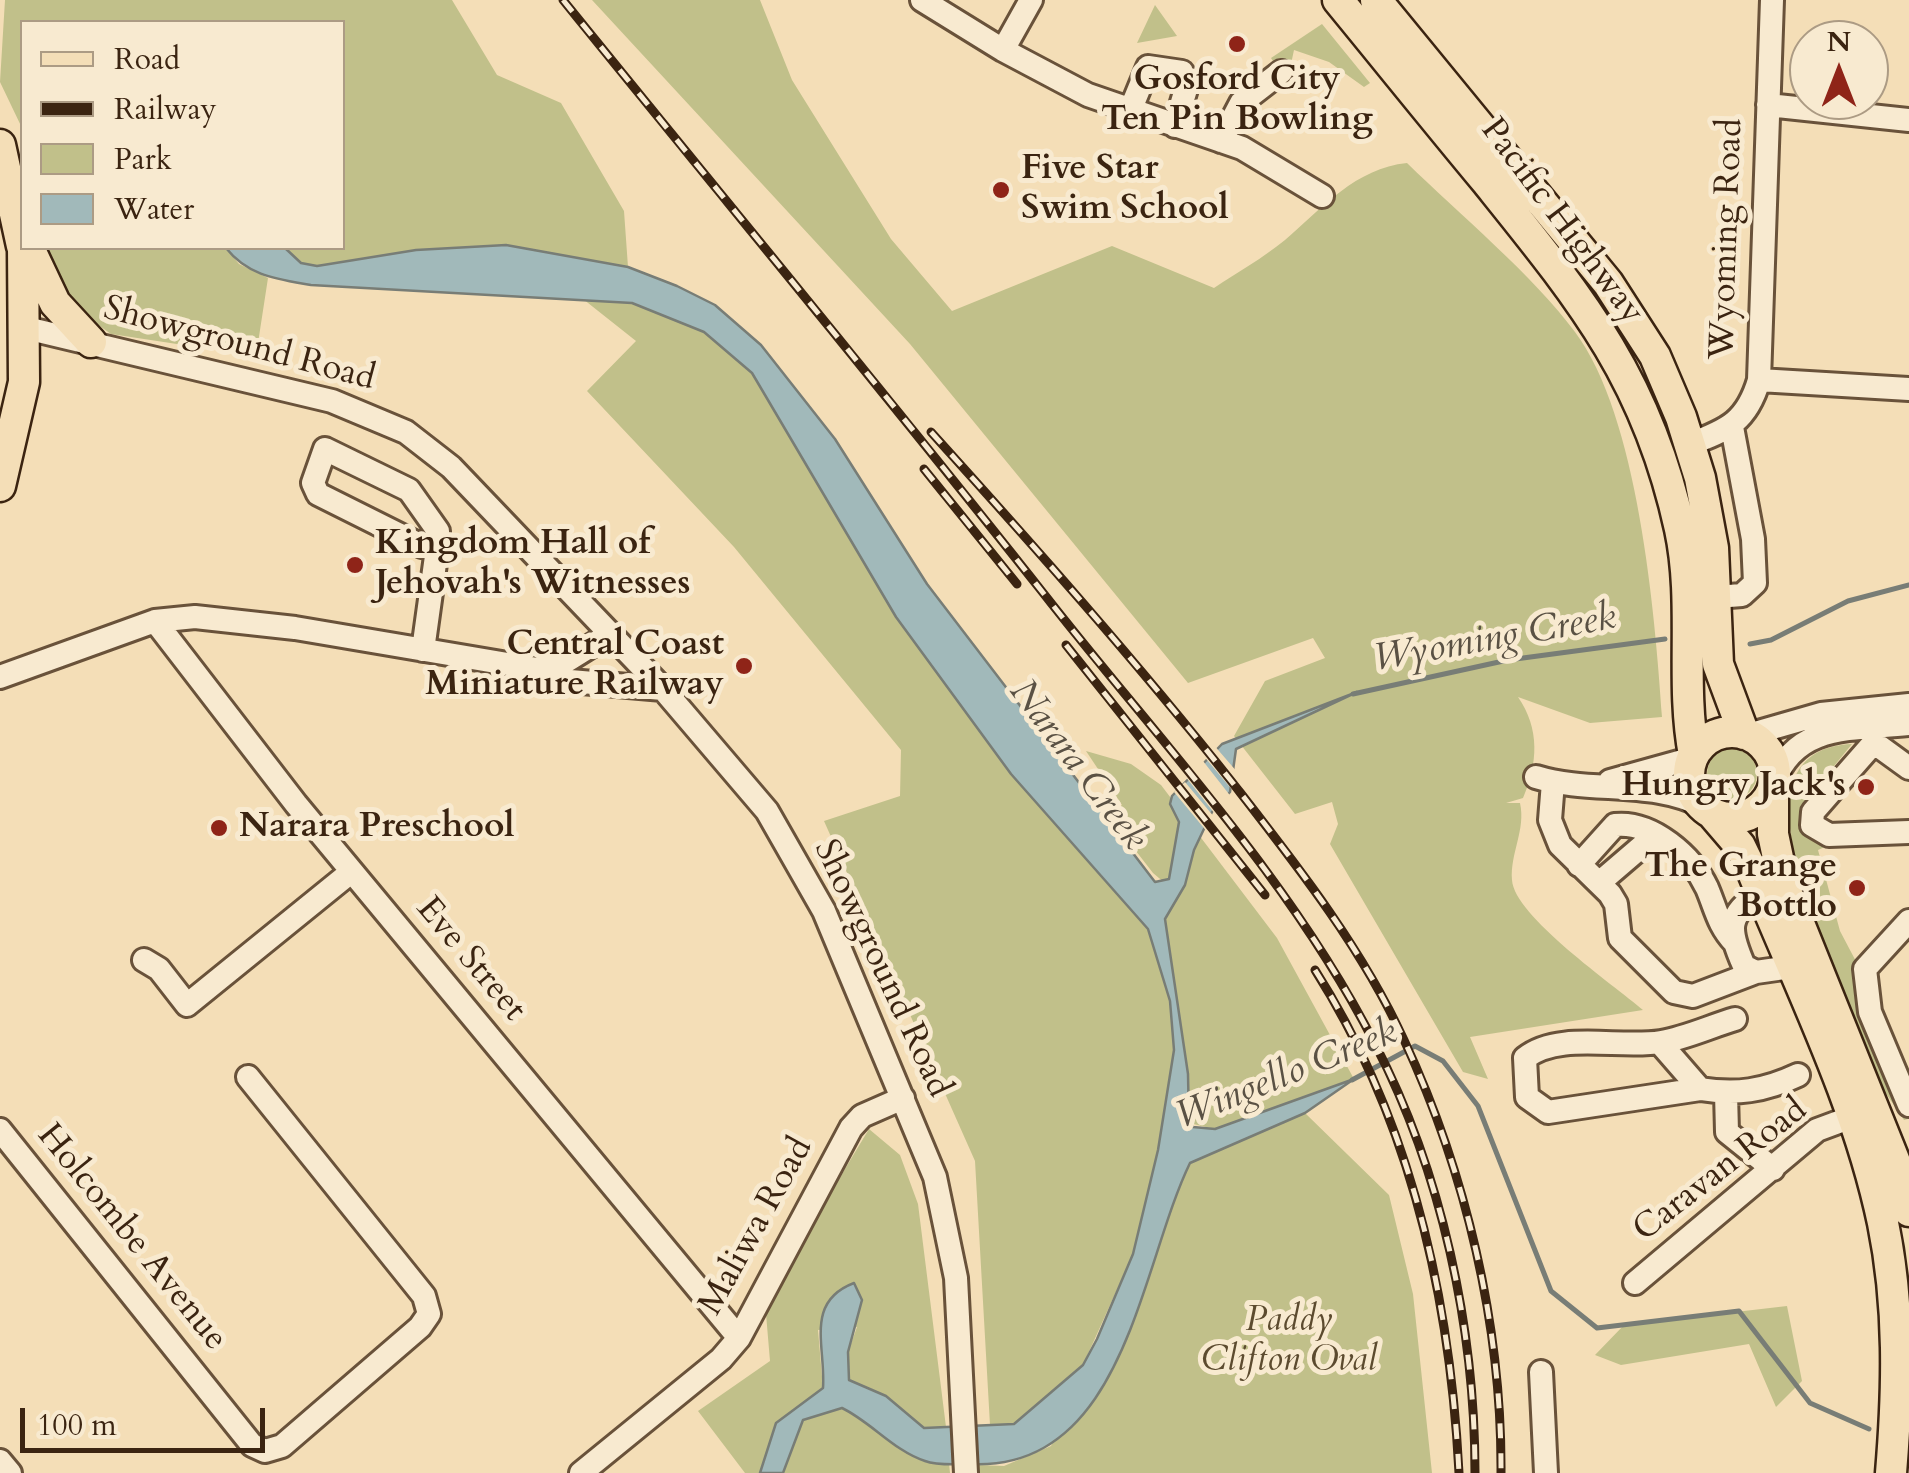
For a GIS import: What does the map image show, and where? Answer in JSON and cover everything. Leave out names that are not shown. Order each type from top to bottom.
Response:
[{"type":"main road","name":"Pacific Highway","points":[[1338,0],[1582,300],[1653,431],[1681,534],[1688,720],[1694,756]]},
{"type":"main road","name":"Pacific Highway","points":[[1376,0],[1608,283],[1655,356],[1690,444],[1706,501],[1720,670],[1746,735]]},
{"type":"main road","points":[[0,144],[20,226]]},
{"type":"main road","points":[[0,486],[20,408],[26,328],[23,250]]},
{"type":"main road","points":[[28,250],[55,302],[91,342]]},
{"type":"main road","points":[[1681,534],[1685,511],[1680,462],[1690,444]]},
{"type":"main road","points":[[1891,1473],[1897,1387],[1894,1294],[1877,1196],[1852,1118],[1761,892],[1740,846],[1690,784],[1694,756],[1717,735],[1746,735],[1770,755],[1773,834],[1784,886],[1897,1166],[1909,1211]]},
{"type":"main road","points":[[1707,809],[1744,816],[1761,806],[1773,785]]},
{"type":"main road","points":[[1891,1473],[1904,1434],[1909,1397]]},
{"type":"street","points":[[922,0],[1002,50],[1130,111],[1242,148],[1322,196]]},
{"type":"street","points":[[1002,50],[1031,0]]},
{"type":"street","name":"Wyoming Road","points":[[1732,427],[1749,410],[1759,380],[1772,0]]},
{"type":"street","points":[[1130,111],[1148,67],[1168,66],[1182,72],[1186,81],[1175,126]]},
{"type":"street","points":[[1221,141],[1240,102],[1281,72]]},
{"type":"street","points":[[1768,105],[1909,120]]},
{"type":"street","name":"Showground Road","points":[[26,328],[332,401],[406,432],[451,466],[663,689],[766,811],[824,911],[935,1177],[956,1278],[966,1473]]},
{"type":"street","points":[[1759,380],[1909,390]]},
{"type":"street","points":[[1690,444],[1732,427],[1748,501],[1755,583],[1742,595],[1716,597]]},
{"type":"street","points":[[424,650],[437,549],[438,531],[409,490],[324,450],[313,483],[318,494],[422,546],[437,549]]},
{"type":"street","points":[[0,677],[154,620],[195,617],[537,668],[570,680],[663,689]]},
{"type":"street","name":"Eve Street","points":[[154,620],[351,872],[739,1338]]},
{"type":"street","points":[[537,668],[565,662],[610,634]]},
{"type":"street","points":[[1746,735],[1808,716],[1909,705]]},
{"type":"street","points":[[1862,709],[1881,715],[1909,713]]},
{"type":"street","points":[[1773,785],[1791,750],[1810,737],[1909,724]]},
{"type":"street","points":[[1899,832],[1829,835],[1812,825],[1813,812],[1870,748],[1880,748],[1909,768]]},
{"type":"street","points":[[1587,785],[1694,756]]},
{"type":"street","points":[[1707,809],[1676,795],[1544,779],[1552,828],[1579,865],[1616,904],[1620,938],[1674,992],[1693,996],[1756,972],[1791,966]]},
{"type":"street","points":[[1579,865],[1615,825],[1655,835],[1681,852],[1696,870],[1720,928],[1735,943]]},
{"type":"street","points":[[1599,883],[1655,835]]},
{"type":"street","points":[[144,960],[159,969],[187,1005],[351,872]]},
{"type":"street","points":[[1756,972],[1744,966],[1735,943],[1736,912],[1761,892]]},
{"type":"street","points":[[1909,921],[1866,969],[1870,1012],[1909,1105]]},
{"type":"street","points":[[1735,1019],[1660,1043],[1622,1041],[1536,1049],[1525,1058],[1527,1097],[1548,1112],[1700,1089],[1726,1093],[1774,1086],[1798,1076]]},
{"type":"street","points":[[1660,1043],[1700,1089]]},
{"type":"street","name":"Holcombe Avenue","points":[[0,1130],[252,1445],[265,1451],[282,1446],[420,1327],[429,1314],[424,1296],[248,1077]]},
{"type":"street","points":[[1726,1093],[1727,1132],[1772,1168]]},
{"type":"street","name":"Maliwa Road","points":[[581,1473],[721,1359],[739,1338],[851,1128],[862,1116],[904,1098]]},
{"type":"street","name":"Caravan Road","points":[[1635,1284],[1817,1130],[1852,1118]]},
{"type":"street","points":[[1541,1372],[1546,1473]]},
{"type":"street","points":[[0,1461],[10,1473]]},
{"type":"green space","points":[[5,0],[452,0],[497,75],[561,103],[624,211],[628,267],[506,245],[416,250],[317,266],[301,263],[287,250],[345,250],[345,20],[20,20],[20,124],[0,82]]},
{"type":"green space","points":[[592,0],[760,0],[792,80],[891,239],[952,311],[1112,246],[1214,288],[1277,247],[1356,181],[1389,166],[1407,163],[1495,246],[1575,332],[1597,368],[1614,413],[1640,517],[1662,717],[1590,723],[1518,697],[1530,721],[1534,759],[1523,798],[1506,803],[1520,803],[1521,813],[1512,880],[1517,895],[1547,930],[1643,1010],[1470,1037],[1488,1079],[1463,1072],[1330,844],[1338,824],[1332,802],[1295,814],[1234,736],[1265,681],[1325,658],[1313,638],[1188,683],[910,344]]},
{"type":"green space","points":[[1155,5],[1177,36],[1137,43]]},
{"type":"green space","points":[[1322,24],[1370,83],[1364,87],[1329,62],[1294,50],[1291,64],[1277,67],[1271,58]]},
{"type":"green space","points":[[45,250],[228,250],[239,264],[268,278],[256,356],[111,334],[53,293]]},
{"type":"green space","points":[[583,299],[632,303],[678,320],[704,332],[752,373],[896,617],[1011,774],[1148,929],[1170,1001],[1174,1050],[1158,1150],[1133,1254],[1083,1365],[1014,1424],[990,1425],[975,1161],[824,821],[900,796],[901,750],[734,547],[587,391],[636,341]]},
{"type":"green space","points":[[1852,744],[1803,804],[1804,829],[1827,846],[1818,850],[1840,931],[1860,969],[1873,1030],[1908,1119],[1904,1120],[1885,1092],[1825,944],[1800,874],[1792,837],[1789,802],[1797,773],[1817,753]]},
{"type":"green space","points":[[1732,749],[1749,757],[1757,774],[1749,791],[1732,799],[1715,791],[1707,774],[1715,757]]},
{"type":"green space","points":[[1086,751],[1131,764],[1161,785],[1277,938],[1354,1079],[1215,1129],[1189,1123],[1188,1074],[1165,919],[1178,894],[1153,873],[1108,815],[1122,805]]},
{"type":"green space","name":"Paddy Clifton Oval","points":[[1305,1113],[1389,1195],[1413,1294],[1432,1473],[978,1473],[977,1465],[1004,1466],[1051,1446],[1190,1163]]},
{"type":"green space","points":[[869,1129],[900,1155],[918,1204],[946,1427],[924,1428],[886,1396],[849,1381],[848,1352],[857,1327],[818,1330],[823,1388],[776,1423],[760,1473],[745,1473],[698,1411],[770,1361],[765,1302]]},
{"type":"green space","points":[[1787,1306],[1802,1381],[1776,1407],[1749,1344],[1621,1365],[1595,1355],[1624,1325]]},
{"type":"green space","points":[[842,1408],[926,1462],[949,1463],[950,1473],[783,1473],[803,1420]]},
{"type":"water","points":[[506,245],[628,267],[715,305],[761,345],[835,439],[927,584],[1155,882],[1169,879],[1179,822],[1170,804],[1172,796],[1222,744],[1357,692],[1236,749],[1230,792],[1212,812],[1194,850],[1185,885],[1165,919],[1188,1074],[1189,1123],[1193,1127],[1215,1129],[1354,1079],[1305,1113],[1190,1163],[1120,1355],[1095,1399],[1063,1434],[1023,1457],[971,1464],[930,1463],[903,1450],[842,1408],[803,1420],[783,1473],[760,1473],[776,1423],[823,1388],[823,1314],[838,1291],[854,1283],[862,1300],[848,1352],[849,1380],[886,1396],[924,1428],[1014,1424],[1083,1365],[1133,1254],[1158,1150],[1174,1050],[1170,1001],[1148,929],[1011,774],[896,617],[752,373],[704,332],[632,303],[298,283],[254,270],[228,250],[287,250],[301,263],[317,266],[416,250]]},
{"type":"pier","points":[[1213,744],[1238,773],[1234,792],[1202,754]]},
{"type":"pier","points":[[1203,761],[1232,798],[1215,814],[1185,776]]},
{"type":"pier","points":[[1185,782],[1215,818],[1208,833],[1174,792]]},
{"type":"waterway","name":"Wyoming Creek","points":[[1750,644],[1771,640],[1848,601],[1909,585]]},
{"type":"waterway","name":"Wyoming Creek","points":[[1353,694],[1508,660],[1665,639]]},
{"type":"waterway","name":"Wingello Creek","points":[[1352,1080],[1415,1046],[1443,1061],[1478,1106],[1551,1291],[1597,1328],[1739,1311],[1810,1403],[1869,1429]]},
{"type":"railway","points":[[563,0],[1220,811],[1341,983],[1399,1094],[1436,1198],[1450,1252],[1469,1363],[1475,1473]]},
{"type":"railway","points":[[931,432],[1084,604],[1232,782],[1326,906],[1387,1005],[1445,1143],[1476,1251],[1495,1362],[1501,1473]]},
{"type":"railway","points":[[924,469],[1017,584]]},
{"type":"railway","points":[[1066,645],[1265,895]]},
{"type":"railway","points":[[1315,970],[1377,1087],[1420,1212],[1446,1341],[1459,1473]]},
{"type":"place","name":"Gosford City Ten Pin Bowling","points":[[1237,44]]},
{"type":"place","name":"Five Star Swim School","points":[[1001,190]]},
{"type":"place","name":"Kingdom Hall of Jehovah's Witnesses","points":[[355,565]]},
{"type":"place","name":"Central Coast Miniature Railway","points":[[744,666]]},
{"type":"place","name":"Hungry Jack's","points":[[1866,787]]},
{"type":"place","name":"Narara Preschool","points":[[219,828]]},
{"type":"place","name":"The Grange Bottlo","points":[[1857,888]]},
{"type":"water label","name":"Narara Creek","points":[[1077,766]]}]
